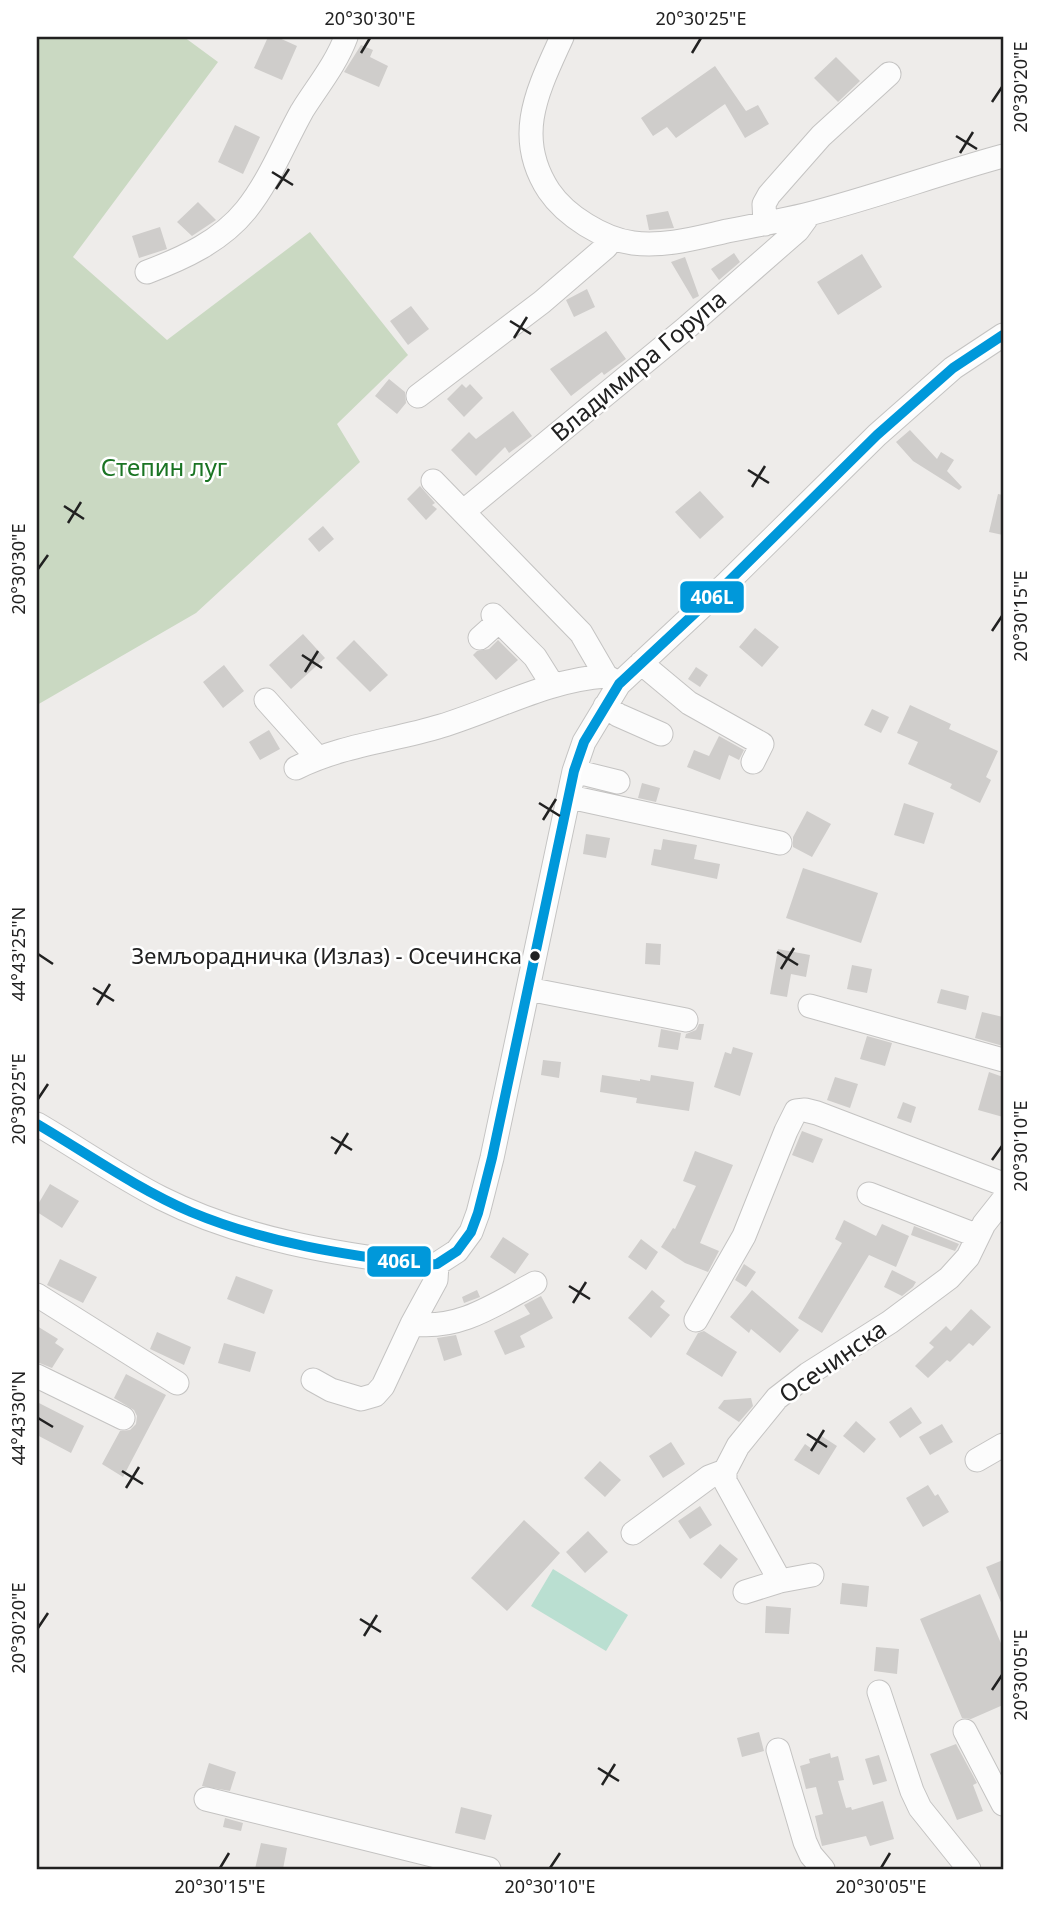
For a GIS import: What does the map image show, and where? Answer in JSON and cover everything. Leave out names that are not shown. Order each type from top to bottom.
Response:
[{"type":"street","points":[[148,272],[177,261],[213,241],[245,211],[261,189],[346,37]]},
{"type":"street","points":[[562,37],[537,92],[531,119],[533,155],[543,182],[554,198],[580,219],[613,238],[645,244],[673,242],[806,215],[1003,156]]},
{"type":"street","points":[[765,223],[764,204],[769,195],[821,135],[889,74]]},
{"type":"street","name":"Владимира Горупа","points":[[464,511],[723,296],[798,230],[806,215]]},
{"type":"street","points":[[418,397],[542,302],[613,238]]},
{"type":"street","points":[[296,768],[317,757],[436,728],[552,684],[612,680],[641,663],[877,435],[953,368],[1003,335]]},
{"type":"street","points":[[37,1124],[143,1188],[218,1222],[276,1239],[396,1261],[437,1264],[451,1256],[463,1244],[478,1213],[574,771],[584,741],[605,706],[612,680],[581,633],[433,481]]},
{"type":"street","points":[[481,638],[496,618],[535,657],[552,684]]},
{"type":"street","points":[[641,663],[689,703],[762,744],[753,762]]},
{"type":"street","points":[[266,700],[317,757]]},
{"type":"street","points":[[605,706],[661,734]]},
{"type":"street","points":[[574,771],[618,782]]},
{"type":"street","points":[[570,797],[780,843]]},
{"type":"street","points":[[528,989],[686,1020]]},
{"type":"street","points":[[810,1006],[954,1048],[1003,1059]]},
{"type":"street","points":[[696,1320],[744,1236],[796,1111],[817,1113],[1003,1184]]},
{"type":"street","points":[[869,1194],[978,1236]]},
{"type":"street","name":"Осечинска","points":[[725,1471],[738,1446],[777,1398],[808,1374],[890,1322],[938,1287],[968,1257],[988,1217],[1003,1200]]},
{"type":"street","points":[[313,1380],[331,1390],[361,1399],[375,1395],[383,1386],[436,1280],[437,1264]]},
{"type":"street","points":[[412,1324],[429,1326],[458,1322],[536,1283]]},
{"type":"street","points":[[37,1295],[177,1383]]},
{"type":"street","points":[[37,1376],[123,1418]]},
{"type":"street","points":[[977,1460],[1003,1445]]},
{"type":"street","points":[[633,1533],[709,1477],[725,1471],[727,1489],[780,1581]]},
{"type":"street","points":[[745,1592],[812,1575]]},
{"type":"street","points":[[879,1692],[920,1808],[969,1869]]},
{"type":"street","points":[[965,1731],[1003,1804]]},
{"type":"street","points":[[778,1750],[805,1842],[811,1855],[823,1869]]},
{"type":"street","points":[[206,1799],[489,1869]]},
{"type":"green space","name":"Степин луг","points":[[37,37],[184,37],[218,62],[73,257],[167,340],[310,232],[408,355],[337,424],[360,462],[196,613],[37,705]]},
{"type":"green space","points":[[553,1569],[628,1615],[606,1651],[531,1606]]},
{"type":"building","points":[[268,37],[277,37],[297,46],[282,80],[254,68]]},
{"type":"building","points":[[361,45],[373,50],[370,57],[388,66],[379,87],[344,72]]},
{"type":"building","points":[[836,57],[860,81],[838,102],[814,78]]},
{"type":"building","points":[[715,66],[746,111],[758,105],[769,124],[745,138],[725,104],[676,138],[667,127],[653,136],[641,118]]},
{"type":"building","points":[[235,125],[260,137],[243,174],[218,162]]},
{"type":"building","points":[[198,202],[216,220],[192,236],[177,222]]},
{"type":"building","points":[[668,211],[674,228],[649,230],[646,215]]},
{"type":"building","points":[[160,227],[167,249],[139,258],[132,236]]},
{"type":"building","points":[[734,253],[740,262],[719,280],[711,269]]},
{"type":"building","points":[[862,254],[882,287],[838,315],[817,282]]},
{"type":"building","points":[[685,257],[699,296],[693,299],[671,262]]},
{"type":"building","points":[[587,289],[595,307],[574,317],[566,300]]},
{"type":"building","points":[[411,306],[429,329],[408,345],[390,321]]},
{"type":"building","points":[[606,331],[626,359],[604,375],[602,372],[571,396],[550,369]]},
{"type":"building","points":[[389,379],[405,392],[406,403],[397,414],[375,396]]},
{"type":"building","points":[[462,384],[466,388],[470,384],[483,398],[464,417],[447,399]]},
{"type":"building","points":[[513,411],[532,436],[509,453],[505,447],[476,476],[451,450],[469,432],[476,439]]},
{"type":"building","points":[[910,430],[937,459],[941,452],[954,460],[947,471],[962,487],[959,490],[913,461],[896,442]]},
{"type":"building","points":[[420,486],[437,509],[426,520],[407,499]]},
{"type":"building","points":[[700,491],[724,517],[700,539],[675,512]]},
{"type":"building","points":[[998,494],[1003,495],[1003,535],[989,532]]},
{"type":"building","points":[[323,526],[334,539],[319,552],[308,539]]},
{"type":"building","points":[[755,628],[779,647],[762,667],[739,647]]},
{"type":"building","points":[[303,634],[325,658],[291,689],[269,665]]},
{"type":"building","points":[[354,640],[388,675],[370,692],[336,658]]},
{"type":"building","points":[[498,640],[518,660],[496,680],[473,655],[477,651],[489,649]]},
{"type":"building","points":[[224,665],[244,691],[223,708],[203,682]]},
{"type":"building","points":[[696,667],[708,675],[700,687],[688,679]]},
{"type":"building","points":[[910,705],[951,724],[949,729],[998,751],[986,777],[991,780],[980,803],[950,788],[952,784],[908,764],[918,742],[897,733]]},
{"type":"building","points":[[872,709],[889,717],[881,733],[864,725]]},
{"type":"building","points":[[269,730],[280,749],[260,760],[249,742]]},
{"type":"building","points":[[719,736],[744,750],[739,760],[729,755],[720,780],[687,767],[694,750],[709,756]]},
{"type":"building","points":[[642,783],[660,788],[656,802],[638,798]]},
{"type":"building","points":[[904,803],[934,813],[924,844],[894,835]]},
{"type":"building","points":[[807,811],[831,824],[812,857],[793,847],[793,837]]},
{"type":"building","points":[[586,834],[610,838],[606,858],[583,854]]},
{"type":"building","points":[[663,839],[697,845],[694,859],[720,864],[717,879],[651,865],[654,849],[661,850]]},
{"type":"building","points":[[803,868],[878,893],[861,943],[786,918]]},
{"type":"building","points":[[646,943],[661,944],[660,965],[645,964]]},
{"type":"building","points":[[778,949],[810,955],[806,977],[791,974],[787,997],[770,994]]},
{"type":"building","points":[[852,965],[872,969],[867,993],[847,989]]},
{"type":"building","points":[[941,989],[969,996],[966,1010],[937,1003]]},
{"type":"building","points":[[982,1012],[1003,1017],[1003,1046],[975,1038]]},
{"type":"building","points":[[699,1024],[704,1024],[701,1040],[685,1038],[686,1034],[696,1030]]},
{"type":"building","points":[[661,1029],[681,1033],[678,1050],[658,1047]]},
{"type":"building","points":[[867,1036],[892,1043],[885,1066],[860,1059]]},
{"type":"building","points":[[733,1047],[753,1053],[740,1096],[714,1087],[725,1052],[731,1054]]},
{"type":"building","points":[[543,1060],[561,1062],[559,1078],[541,1075]]},
{"type":"building","points":[[989,1072],[1003,1077],[1003,1117],[978,1110]]},
{"type":"building","points":[[602,1075],[650,1081],[651,1075],[694,1082],[689,1111],[636,1103],[637,1098],[600,1092]]},
{"type":"building","points":[[835,1077],[858,1084],[850,1108],[827,1100]]},
{"type":"building","points":[[903,1102],[916,1107],[911,1123],[897,1118]]},
{"type":"building","points":[[802,1131],[823,1139],[813,1163],[792,1155]]},
{"type":"building","points":[[695,1151],[733,1165],[700,1243],[719,1251],[708,1272],[685,1263],[661,1247],[673,1228],[675,1229],[696,1186],[683,1181]]},
{"type":"building","points":[[50,1184],[79,1201],[62,1228],[37,1212],[37,1206]]},
{"type":"building","points":[[844,1220],[876,1236],[882,1224],[909,1236],[896,1267],[869,1255],[822,1333],[798,1318],[842,1243],[835,1239]]},
{"type":"building","points":[[914,1226],[959,1244],[955,1251],[911,1235]]},
{"type":"building","points":[[503,1237],[529,1254],[515,1274],[490,1257]]},
{"type":"building","points":[[641,1239],[658,1252],[646,1270],[628,1257]]},
{"type":"building","points":[[60,1259],[97,1277],[83,1303],[47,1285]]},
{"type":"building","points":[[744,1264],[756,1272],[746,1287],[735,1280]]},
{"type":"building","points":[[892,1270],[916,1282],[902,1296],[884,1287]]},
{"type":"building","points":[[236,1276],[273,1290],[264,1314],[227,1299]]},
{"type":"building","points":[[477,1290],[480,1297],[464,1303],[462,1297]]},
{"type":"building","points":[[652,1290],[665,1301],[660,1307],[670,1315],[651,1338],[628,1318]]},
{"type":"building","points":[[752,1290],[799,1330],[780,1353],[751,1329],[749,1333],[730,1317]]},
{"type":"building","points":[[541,1296],[553,1318],[520,1336],[525,1347],[505,1355],[494,1331],[530,1314],[524,1305]]},
{"type":"building","points":[[971,1309],[991,1327],[973,1346],[969,1343],[950,1362],[947,1360],[928,1378],[915,1366],[934,1347],[929,1343],[946,1326],[951,1331]]},
{"type":"building","points":[[37,1326],[58,1339],[55,1343],[64,1349],[52,1368],[37,1362]]},
{"type":"building","points":[[704,1331],[737,1352],[722,1377],[686,1354],[698,1333]]},
{"type":"building","points":[[157,1332],[191,1347],[184,1365],[150,1349]]},
{"type":"building","points":[[456,1335],[462,1355],[444,1361],[437,1338]]},
{"type":"building","points":[[224,1343],[256,1352],[250,1372],[218,1363]]},
{"type":"building","points":[[126,1374],[166,1395],[123,1477],[102,1464],[120,1431],[130,1430],[136,1424],[137,1416],[134,1410],[114,1398]]},
{"type":"building","points":[[751,1398],[753,1406],[739,1422],[718,1408],[724,1400]]},
{"type":"building","points":[[37,1402],[84,1426],[71,1453],[37,1435]]},
{"type":"building","points":[[911,1407],[922,1423],[900,1438],[889,1422]]},
{"type":"building","points":[[856,1421],[876,1439],[864,1453],[843,1436]]},
{"type":"building","points":[[942,1424],[953,1442],[930,1455],[919,1437]]},
{"type":"building","points":[[820,1435],[837,1446],[819,1475],[794,1460],[805,1444],[812,1449]]},
{"type":"building","points":[[671,1442],[685,1464],[663,1478],[649,1456]]},
{"type":"building","points":[[600,1461],[621,1480],[605,1497],[584,1478]]},
{"type":"building","points":[[928,1485],[935,1496],[938,1494],[949,1512],[923,1527],[906,1498]]},
{"type":"building","points":[[700,1506],[712,1525],[690,1539],[678,1521]]},
{"type":"building","points":[[524,1520],[560,1553],[507,1611],[471,1578]]},
{"type":"building","points":[[588,1531],[608,1552],[585,1573],[566,1552]]},
{"type":"building","points":[[720,1544],[738,1559],[721,1579],[703,1564]]},
{"type":"building","points":[[1003,1560],[1003,1607],[986,1567]]},
{"type":"building","points":[[842,1583],[869,1586],[867,1607],[840,1604]]},
{"type":"building","points":[[980,1594],[1003,1648],[1003,1705],[971,1719],[962,1718],[920,1619]]},
{"type":"building","points":[[766,1606],[791,1608],[789,1634],[765,1633]]},
{"type":"building","points":[[876,1647],[899,1649],[897,1674],[874,1671]]},
{"type":"building","points":[[759,1732],[764,1751],[742,1757],[737,1738]]},
{"type":"building","points":[[956,1744],[977,1783],[973,1785],[983,1811],[957,1820],[930,1754]]},
{"type":"building","points":[[830,1753],[831,1758],[838,1756],[844,1780],[838,1781],[846,1808],[851,1807],[852,1810],[883,1801],[894,1839],[870,1846],[866,1836],[822,1846],[815,1816],[823,1814],[816,1787],[806,1789],[800,1766],[810,1763],[809,1759]]},
{"type":"building","points":[[879,1755],[887,1781],[873,1785],[865,1759]]},
{"type":"building","points":[[209,1763],[236,1772],[230,1791],[202,1786]]},
{"type":"building","points":[[461,1807],[492,1815],[485,1840],[455,1833]]},
{"type":"building","points":[[225,1818],[243,1823],[241,1831],[223,1827]]},
{"type":"building","points":[[261,1843],[287,1848],[283,1869],[255,1869]]},
{"type":"transit line","name":"406L","points":[[37,1124],[171,1203],[248,1232],[336,1252],[425,1265],[437,1264],[457,1251],[471,1232],[492,1158],[574,771],[584,742],[619,684],[725,585],[877,435],[953,368],[1003,335]]},
{"type":"place","name":"Земљорадничка (Излаз) - Осечинска","points":[[535,956]]}]
